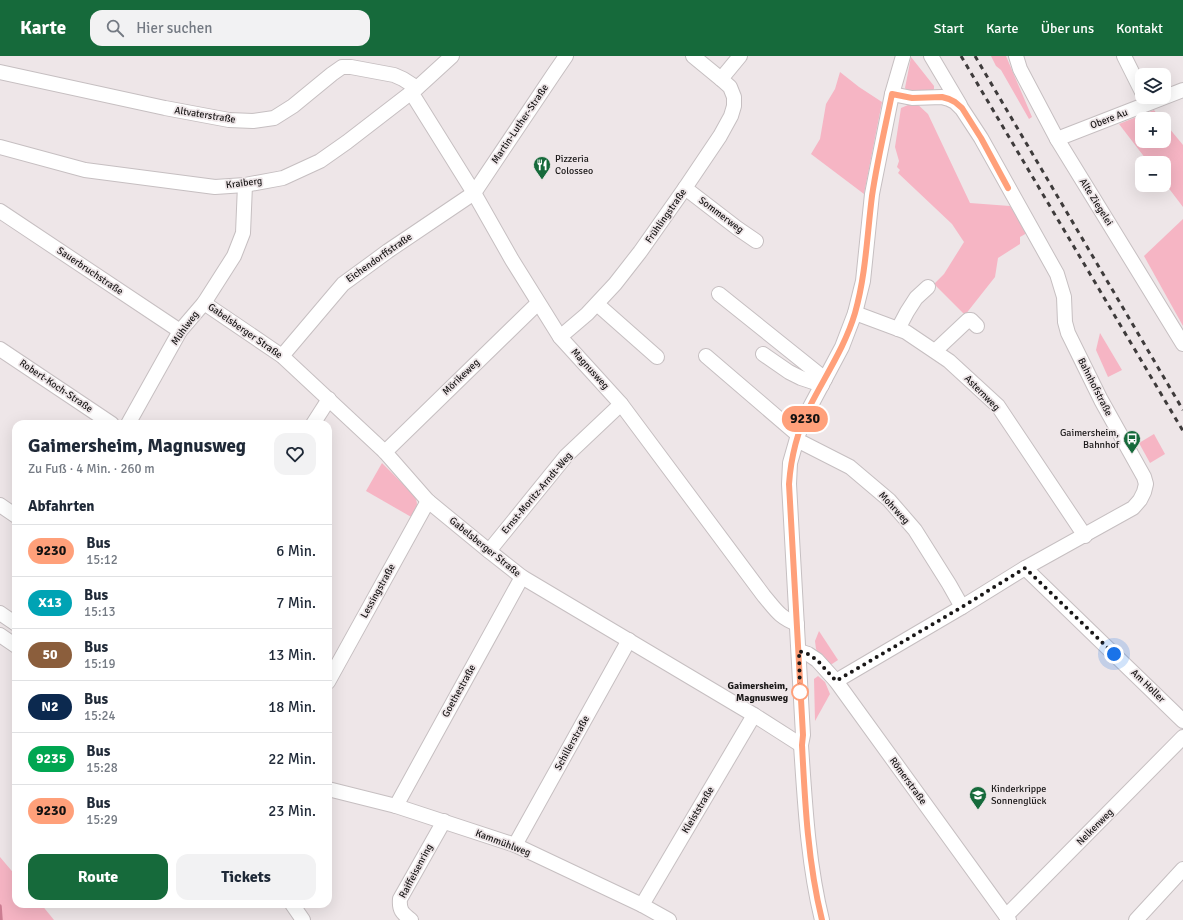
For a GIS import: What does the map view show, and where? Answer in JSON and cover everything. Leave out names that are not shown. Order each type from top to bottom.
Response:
[{"type":"street","name":"Kraiberg","points":[[0,147],[85,170],[215,186],[245,185],[283,178],[320,160],[347,142],[414,90],[452,56]]},
{"type":"street","name":"Martin-Luther-Straße","points":[[474,193],[566,56]]},
{"type":"street","name":"Frühlingstraße","points":[[560,337],[587,314],[615,284],[640,252],[720,136],[731,116],[734,106],[734,97],[730,87],[693,56]]},
{"type":"street","points":[[721,79],[740,56]]},
{"type":"street","points":[[822,920],[812,868],[806,820],[799,651],[789,484],[790,464],[797,437],[809,409],[842,347],[855,314],[862,281],[872,194],[892,94],[903,56]]},
{"type":"street","points":[[931,56],[962,108]]},
{"type":"street","name":"Alte Ziegelei","points":[[1016,56],[1020,69],[1057,139],[1183,344]]},
{"type":"street","points":[[1124,56],[1135,78]]},
{"type":"street","name":"Altvaterstraße","points":[[0,72],[165,108],[229,120],[253,121],[274,118],[293,106],[342,67],[351,67],[394,76],[403,79],[414,90]]},
{"type":"street","name":"Magnusweg","points":[[414,90],[512,260],[560,337],[621,404],[779,615],[797,624]]},
{"type":"street","name":"Obere Au","points":[[1171,93],[1183,90]]},
{"type":"street","name":"Bahnhofstraße","points":[[836,681],[1025,568],[1133,508],[1140,500],[1146,484],[1144,477],[1101,400],[1068,333],[1065,322],[1064,296],[1057,274],[981,138],[962,108],[949,99],[942,97],[912,98],[892,94]]},
{"type":"street","name":"Obere Au","points":[[1057,139],[1135,103]]},
{"type":"street","name":"Mühlweg","points":[[130,420],[180,331],[204,303],[234,256],[243,233],[245,185]]},
{"type":"street","name":"Sommerweg","points":[[685,188],[756,241]]},
{"type":"street","name":"Eichendorffstraße","points":[[282,356],[343,284],[388,251],[474,193]]},
{"type":"street","name":"Sauerbruchstraße","points":[[0,210],[180,331]]},
{"type":"street","points":[[898,329],[906,312],[916,298],[928,287]]},
{"type":"street","points":[[719,294],[823,382]]},
{"type":"street","name":"Gabelsberger Straße","points":[[204,303],[282,356],[385,452],[428,501],[489,552],[522,577],[802,745]]},
{"type":"street","name":"Mörikeweg","points":[[385,452],[538,303]]},
{"type":"street","points":[[596,304],[657,357]]},
{"type":"street","name":"Asternweg","points":[[855,314],[906,332],[949,361],[998,406],[1085,536]]},
{"type":"street","points":[[935,351],[968,320],[971,320],[976,326]]},
{"type":"street","name":"Robert-Koch-Straße","points":[[0,349],[106,420]]},
{"type":"street","points":[[763,354],[789,372],[801,378],[823,382]]},
{"type":"street","name":"Mohrweg","points":[[706,356],[797,437],[850,467],[889,500],[915,530],[962,607]]},
{"type":"street","points":[[316,420],[329,399]]},
{"type":"street","name":"Ernst-Moritz-Arndt-Weg","points":[[489,552],[566,456],[621,404]]},
{"type":"street","name":"Lessingstraße","points":[[332,675],[428,501]]},
{"type":"street","points":[[0,505],[12,513]]},
{"type":"street","name":"Am Holler","points":[[1025,568],[1183,721]]},
{"type":"street","name":"Goethestraße","points":[[396,806],[522,577]]},
{"type":"street","points":[[0,613],[12,621]]},
{"type":"street","points":[[0,634],[12,643]]},
{"type":"street","name":"Schillerstraße","points":[[515,846],[628,640]]},
{"type":"street","name":"Römerstraße","points":[[799,651],[808,654],[817,660],[836,681],[1007,918]]},
{"type":"street","name":"Kleiststraße","points":[[642,905],[754,715]]},
{"type":"street","name":"Nelkenweg","points":[[1007,918],[1183,737]]},
{"type":"street","name":"Kammühlweg","points":[[332,790],[396,806],[515,846],[642,905],[669,920]]},
{"type":"street","name":"Raiffeisenring","points":[[411,920],[404,915],[399,908],[400,899],[444,821]]},
{"type":"street","points":[[1136,920],[1183,869]]},
{"type":"street","points":[[295,908],[303,920]]},
{"type":"shaded area","points":[[991,56],[1006,56],[1032,117],[1029,119],[1001,70],[996,66]]},
{"type":"shaded area","points":[[911,57],[934,86],[932,91],[914,93],[905,88]]},
{"type":"shaded area","points":[[840,72],[882,102],[864,194],[811,154],[820,139],[826,104],[835,89]]},
{"type":"shaded area","points":[[915,102],[928,114],[970,203],[1010,206],[1027,233],[1020,237],[1020,244],[998,258],[995,277],[965,315],[934,284],[944,274],[964,242],[952,224],[898,173],[900,170],[897,167],[899,161],[895,147],[901,108]]},
{"type":"shaded area","points":[[1135,118],[1135,145],[1119,124]]},
{"type":"shaded area","points":[[1171,130],[1183,145],[1183,207],[1171,191],[1171,156],[1144,156],[1137,148],[1171,148]]},
{"type":"shaded area","points":[[1183,219],[1183,326],[1144,256]]},
{"type":"shaded area","points":[[1100,333],[1122,370],[1108,377],[1096,350]]},
{"type":"shaded area","points":[[1154,434],[1165,454],[1150,463],[1139,443]]},
{"type":"shaded area","points":[[382,463],[414,495],[417,501],[417,506],[413,518],[366,491]]},
{"type":"shaded area","points":[[819,631],[838,660],[832,664],[826,664],[816,649],[815,641]]},
{"type":"shaded area","points":[[818,676],[825,682],[830,694],[815,721],[814,679]]},
{"type":"shaded area","points":[[0,857],[12,871],[12,908],[44,908],[54,920],[0,920]]},
{"type":"waterway","points":[[0,906],[1,920]]},
{"type":"railway","points":[[961,56],[1183,431]]},
{"type":"railway","points":[[975,56],[1183,410]]},
{"type":"bus line","name":"9230","points":[[822,920],[812,868],[806,820],[799,651],[791,535],[789,484],[790,464],[798,434],[809,409],[842,347],[855,314],[862,281],[872,194],[892,94],[912,98],[942,97],[955,102],[962,108],[981,138],[1008,188]]},
{"type":"place","name":"Pizzeria Colosseo","points":[[542,180]]},
{"type":"place","name":"Gaimersheim, Bahnhof","points":[[1132,454]]},
{"type":"place","name":"Gaimersheim, Magnusweg","points":[[800,692]]},
{"type":"place","name":"Kinderkrippe Sonnenglück","points":[[978,810]]},
{"type":"route","points":[[800,692],[799,651],[808,654],[817,660],[836,681],[1025,568],[1114,654]]}]
